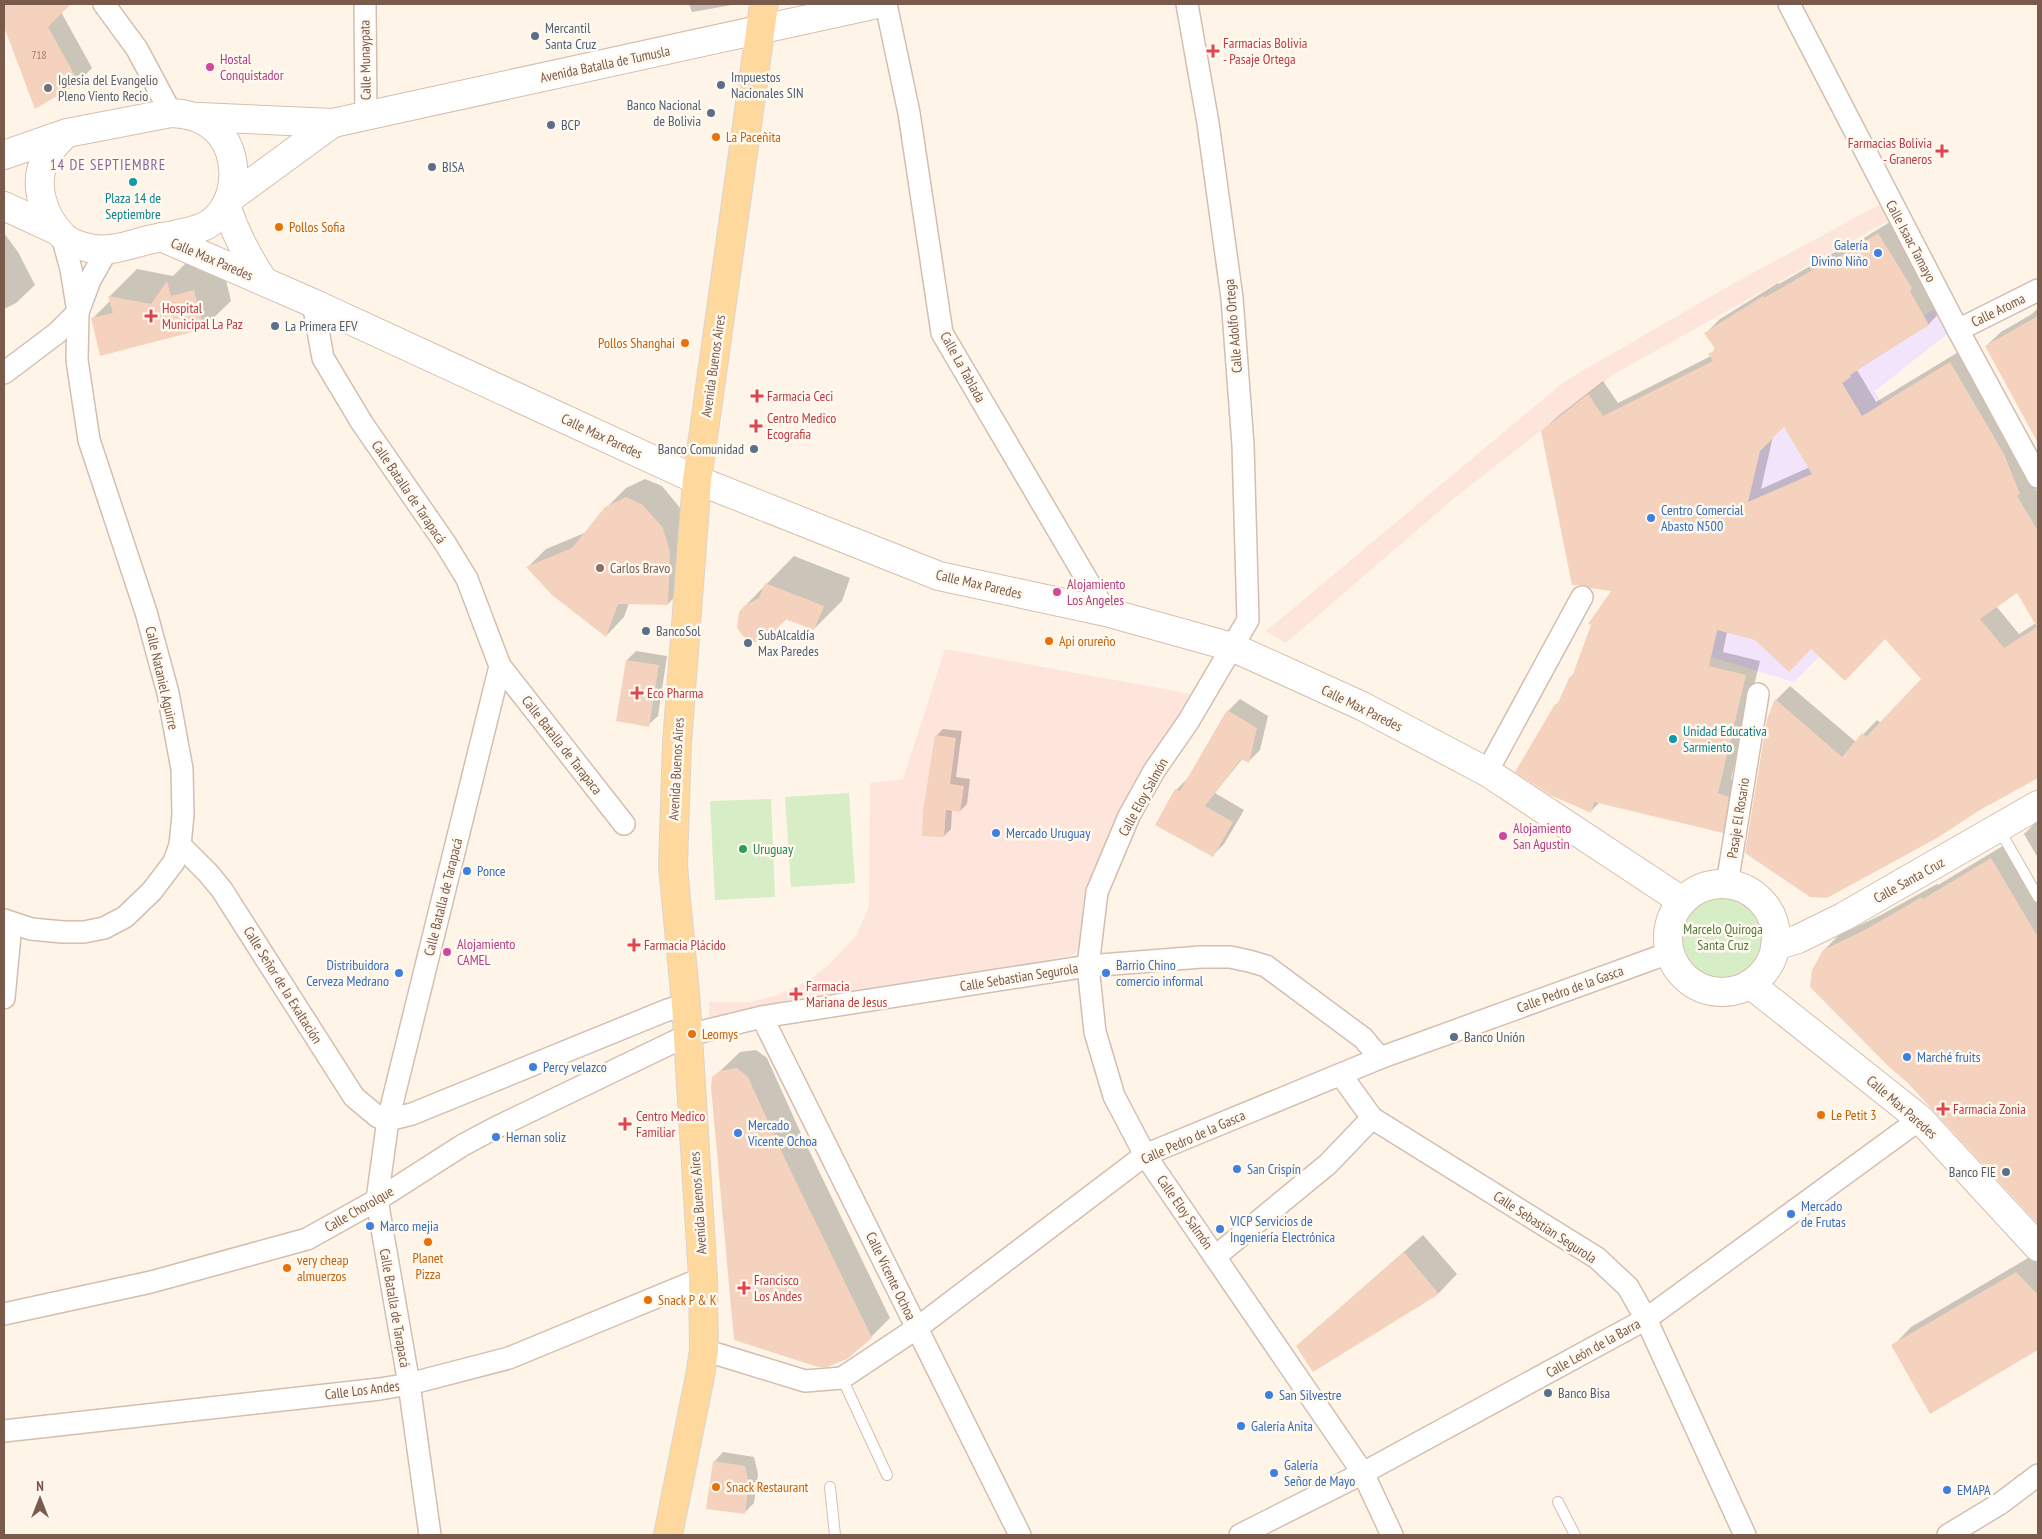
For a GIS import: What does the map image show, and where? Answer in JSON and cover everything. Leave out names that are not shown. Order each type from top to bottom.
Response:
[{"type":"main road","name":"Avenida Batalla de Tumusla","points":[[200,117],[333,123],[366,117],[763,17],[877,4]]},
{"type":"main road","name":"Avenida Buenos Aires","points":[[668,1535],[704,1350],[703,1278],[688,1035],[673,866],[677,743],[697,480],[763,17]]},
{"type":"main road","points":[[4,155],[67,133],[171,113],[186,113],[200,117],[212,125],[222,136],[229,149],[233,163],[233,179],[228,202],[218,216],[205,226],[107,250],[90,248],[72,242],[4,206]]},
{"type":"main road","name":"Avenida Batalla de Tumusla","points":[[228,202],[333,123]]},
{"type":"main road","points":[[60,234],[48,218],[42,204],[39,188],[41,172],[46,157],[55,144],[67,133]]},
{"type":"main road","name":"Calle Max Paredes","points":[[228,202],[235,232],[247,257],[263,280]]},
{"type":"main road","name":"Calle Max Paredes","points":[[161,237],[263,280],[697,480],[939,576],[1106,612],[1232,647],[1362,706],[1487,772],[1682,900]]},
{"type":"main road","name":"Calle Santa Cruz","points":[[1775,946],[1798,939],[1827,926],[2000,829],[2038,805]]},
{"type":"main road","points":[[1710,884],[1727,884],[1748,890],[1765,904],[1775,924],[1775,946],[1771,961],[1762,974],[1750,984],[1737,990],[1723,992],[1696,986],[1680,972],[1669,953],[1667,934],[1671,916],[1682,900],[1695,890],[1710,884]]},
{"type":"main road","name":"Calle Max Paredes","points":[[1750,984],[1920,1119],[2038,1247]]},
{"type":"street","points":[[104,4],[137,49],[171,113]]},
{"type":"street","name":"Calle Munaypata","points":[[365,4],[366,117]]},
{"type":"street","name":"Calle La Tablada","points":[[886,4],[909,113],[942,333],[1106,612]]},
{"type":"street","name":"Calle Adolfo Ortega","points":[[1187,4],[1208,123],[1232,298],[1243,445],[1248,620],[1232,647]]},
{"type":"street","name":"Calle Isaac Tamayo","points":[[1789,4],[1958,330],[2038,477]]},
{"type":"street","name":"Calle Nataniel Aguirre","points":[[4,998],[7,922],[31,929],[84,932],[104,928],[125,916],[152,890],[174,862],[180,845],[183,815],[182,769],[168,694],[143,602],[89,440],[77,360],[78,312],[72,269],[60,234]]},
{"type":"street","name":"Calle Nataniel Aguirre","points":[[78,312],[90,280],[107,250]]},
{"type":"street","name":"Calle Aroma","points":[[1958,330],[2038,290]]},
{"type":"street","name":"Calle Batalla de Tarapacá","points":[[313,303],[323,358],[362,423],[445,543],[467,579],[500,666],[388,1120],[377,1200],[408,1384],[430,1535]]},
{"type":"street","points":[[4,373],[57,333],[78,312]]},
{"type":"street","points":[[1487,772],[1582,597]]},
{"type":"street","name":"Calle Eloy Salmón","points":[[1232,647],[1188,722],[1154,771],[1129,816],[1097,892],[1088,966],[1095,1032],[1114,1096],[1145,1155],[1363,1473],[1392,1535]]},
{"type":"street","name":"Calle Batalla de Tarapaca","points":[[500,666],[624,824]]},
{"type":"street","name":"Pasaje El Rosario","points":[[1727,884],[1758,694]]},
{"type":"street","name":"Calle Señor de la Exaltación","points":[[180,845],[208,872],[222,890],[354,1097],[378,1117],[388,1120]]},
{"type":"street","name":"Calle Pedro de la Gasca","points":[[704,1350],[805,1381],[842,1378],[917,1328],[1145,1155],[1380,1058],[1669,953]]},
{"type":"street","name":"Calle Sebastian Segurola","points":[[688,1035],[762,1017],[1088,966],[1230,956],[1266,966],[1363,1038],[1380,1058]]},
{"type":"street","points":[[388,1120],[412,1114],[686,1004]]},
{"type":"street","name":"Calle Vicente Ochoa","points":[[762,1017],[1020,1535]]},
{"type":"street","name":"Calle Chorolque","points":[[4,1314],[151,1282],[307,1239],[377,1200],[463,1145],[494,1128],[688,1035]]},
{"type":"street","name":"Calle Sebastian Segurola","points":[[1341,1075],[1372,1118],[1597,1258],[1628,1287],[1646,1319],[1745,1535]]},
{"type":"street","points":[[1216,1256],[1328,1164],[1372,1118]]},
{"type":"street","name":"Calle León de la Barra","points":[[1240,1535],[1363,1473],[1646,1319],[1920,1119]]},
{"type":"street","name":"Calle Los Andes","points":[[4,1430],[371,1390],[408,1384],[509,1358],[703,1278]]},
{"type":"street","points":[[1948,1535],[2001,1503],[2038,1476]]},
{"type":"lane","points":[[2000,829],[2038,897]]},
{"type":"lane","points":[[842,1378],[887,1475]]},
{"type":"lane","points":[[830,1487],[835,1535]]},
{"type":"lane","points":[[1558,1502],[1575,1535]]},
{"type":"shaded area","points":[[1884,202],[1890,220],[1614,374],[1458,495],[1286,643],[1266,631],[1565,381],[1736,282]]},
{"type":"shaded area","points":[[1937,307],[1947,334],[1875,391],[1905,447],[1869,606],[1794,682],[1711,657],[1760,451],[1846,368]]},
{"type":"shaded area","name":"Mercado Uruguay","points":[[945,649],[1208,697],[1156,767],[1091,934],[1073,955],[709,1021],[709,1002],[750,1002],[775,996],[809,980],[828,965],[856,936],[869,906],[870,783],[903,779]]},
{"type":"green space","points":[[849,793],[855,883],[791,887],[785,797]]},
{"type":"green space","name":"Uruguay","points":[[771,799],[775,897],[715,900],[710,801]]},
{"type":"green space","name":"Marcelo Quiroga Santa Cruz","points":[[1722,896],[1738,899],[1751,908],[1760,921],[1763,937],[1760,953],[1751,966],[1738,975],[1722,978],[1706,975],[1693,966],[1684,953],[1681,937],[1684,921],[1693,908],[1706,899]]},
{"type":"building","points":[[4,4],[71,4],[48,27],[79,83],[35,109],[4,27]]},
{"type":"building","points":[[1878,233],[1912,288],[1910,291],[1929,325],[1850,375],[1851,377],[1842,383],[1862,416],[1950,362],[2004,454],[2020,494],[2017,496],[2038,531],[2038,778],[1980,810],[1937,838],[1827,898],[1810,897],[1745,853],[1767,719],[1775,699],[1842,757],[1862,733],[1866,737],[1921,679],[1885,639],[1845,681],[1811,649],[1789,672],[1755,640],[1717,630],[1709,666],[1746,675],[1718,793],[1729,797],[1723,833],[1594,802],[1591,813],[1550,795],[1515,772],[1555,704],[1557,705],[1570,676],[1572,677],[1591,625],[1588,624],[1611,591],[1582,585],[1572,585],[1541,431],[1588,394],[1603,416],[1713,361],[1708,354],[1716,350],[1704,333],[1763,296],[1764,298],[1843,255]],"holes":[[[1784,427],[1812,474],[1748,502],[1760,451]],[[2017,593],[2037,627],[2004,648],[1980,619]]]},
{"type":"building","name":"Hospital Municipal La Paz","points":[[167,281],[171,296],[194,290],[204,329],[100,356],[91,318],[113,313],[108,296],[151,304]]},
{"type":"building","points":[[2038,316],[2038,443],[1985,346]]},
{"type":"building","name":"Carlos Bravo","points":[[626,497],[643,505],[663,528],[670,552],[668,605],[618,604],[606,637],[552,595],[526,567],[572,548],[605,507]]},
{"type":"building","points":[[765,583],[824,606],[814,630],[785,619],[770,637],[763,641],[755,642],[741,634],[737,627],[739,612],[744,606],[759,598]]},
{"type":"building","name":"Eco Pharma","points":[[626,660],[659,665],[649,727],[616,721]]},
{"type":"building","points":[[1227,710],[1257,728],[1249,763],[1241,759],[1205,806],[1233,822],[1213,857],[1155,825],[1175,789],[1180,791]]},
{"type":"building","points":[[935,735],[956,738],[950,784],[964,786],[960,812],[946,810],[944,837],[922,836],[923,811]]},
{"type":"building","points":[[1991,858],[2038,937],[2038,1224],[1909,1084],[1889,1067],[1810,987],[1812,970],[1823,950],[1863,931],[1922,897],[1923,899]]},
{"type":"building","points":[[737,1068],[748,1077],[784,1157],[872,1338],[847,1359],[827,1367],[818,1367],[734,1340],[711,1087],[712,1077],[720,1071]]},
{"type":"building","points":[[1404,1252],[1439,1294],[1313,1372],[1296,1346]]},
{"type":"building","points":[[2016,1272],[2038,1295],[2038,1350],[1930,1414],[1891,1345]]},
{"type":"building","points":[[713,1461],[745,1466],[749,1484],[745,1514],[706,1509]]},
{"type":"place","name":"Mercantil Santa Cruz","points":[[535,36]]},
{"type":"place","name":"Farmacias Bolivia - Pasaje Ortega","points":[[1213,51]]},
{"type":"place","name":"Hostal Conquistador","points":[[210,67]]},
{"type":"place","name":"Impuestos Nacionales SIN","points":[[721,85]]},
{"type":"place","name":"Iglesia del Evangelio Pleno Viento Recio","points":[[48,88]]},
{"type":"place","name":"Banco Nacional de Bolivia","points":[[711,113]]},
{"type":"place","name":"BCP","points":[[551,125]]},
{"type":"place","name":"La Paceñita","points":[[716,137]]},
{"type":"place","name":"Farmacias Bolivia - Graneros","points":[[1942,151]]},
{"type":"place","name":"BISA","points":[[432,167]]},
{"type":"place","name":"Plaza 14 de Septiembre","points":[[133,182]]},
{"type":"place","name":"Pollos Sofia","points":[[279,227]]},
{"type":"place","name":"Galería Divino Niño","points":[[1878,253]]},
{"type":"place","name":"Hospital Municipal La Paz","points":[[151,316]]},
{"type":"place","name":"La Primera EFV","points":[[275,326]]},
{"type":"place","name":"Pollos Shanghai","points":[[685,343]]},
{"type":"place","name":"Farmacia Ceci","points":[[757,396]]},
{"type":"place","name":"Centro Medico Ecografia","points":[[756,426]]},
{"type":"place","name":"Banco Comunidad","points":[[754,449]]},
{"type":"place","name":"Centro Comercial Abasto N500","points":[[1651,518]]},
{"type":"place","name":"Carlos Bravo","points":[[600,568]]},
{"type":"place","name":"Alojamiento Los Angeles","points":[[1057,592]]},
{"type":"place","name":"BancoSol","points":[[646,631]]},
{"type":"place","name":"Api orureño","points":[[1049,641]]},
{"type":"place","name":"SubAlcaldía Max Paredes","points":[[748,643]]},
{"type":"place","name":"Eco Pharma","points":[[637,693]]},
{"type":"place","name":"Unidad Educativa Sarmiento","points":[[1673,739]]},
{"type":"place","name":"Mercado Uruguay","points":[[996,833]]},
{"type":"place","name":"Alojamiento San Agustin","points":[[1503,836]]},
{"type":"place","name":"Uruguay","points":[[743,849]]},
{"type":"place","name":"Ponce","points":[[467,871]]},
{"type":"place","name":"Farmacia Plácido","points":[[634,945]]},
{"type":"place","name":"Alojamiento CAMEL","points":[[447,952]]},
{"type":"place","name":"Distribuidora Cerveza Medrano","points":[[399,973]]},
{"type":"place","name":"Barrio Chino comercio informal","points":[[1106,973]]},
{"type":"place","name":"Farmacia Mariana de Jesus","points":[[796,994]]},
{"type":"place","name":"Leomys","points":[[692,1034]]},
{"type":"place","name":"Banco Unión","points":[[1454,1037]]},
{"type":"place","name":"Marché fruits","points":[[1907,1057]]},
{"type":"place","name":"Percy velazco","points":[[533,1067]]},
{"type":"place","name":"Farmacia Zonia","points":[[1943,1109]]},
{"type":"place","name":"Le Petit 3","points":[[1821,1115]]},
{"type":"place","name":"Centro Medico Familiar","points":[[625,1124]]},
{"type":"place","name":"Mercado Vicente Ochoa","points":[[738,1133]]},
{"type":"place","name":"Hernan soliz","points":[[496,1137]]},
{"type":"place","name":"San Crispín","points":[[1237,1169]]},
{"type":"place","name":"Banco FIE","points":[[2006,1172]]},
{"type":"place","name":"Mercado de Frutas","points":[[1791,1214]]},
{"type":"place","name":"Marco mejia","points":[[370,1226]]},
{"type":"place","name":"VICP Servicios de Ingeniería Electrónica","points":[[1220,1229]]},
{"type":"place","name":"Planet Pizza","points":[[428,1242]]},
{"type":"place","name":"very cheap almuerzos","points":[[287,1268]]},
{"type":"place","name":"Francisco Los Andes","points":[[744,1288]]},
{"type":"place","name":"Snack P & K","points":[[648,1300]]},
{"type":"place","name":"Banco Bisa","points":[[1548,1393]]},
{"type":"place","name":"San Silvestre","points":[[1269,1395]]},
{"type":"place","name":"Galería Anita","points":[[1241,1426]]},
{"type":"place","name":"Galería Señor de Mayo","points":[[1274,1473]]},
{"type":"place","name":"Snack Restaurant","points":[[716,1487]]},
{"type":"place","name":"EMAPA","points":[[1947,1490]]},
{"type":"district","name":"14 DE SEPTIEMBRE","points":[[108,164]]}]
